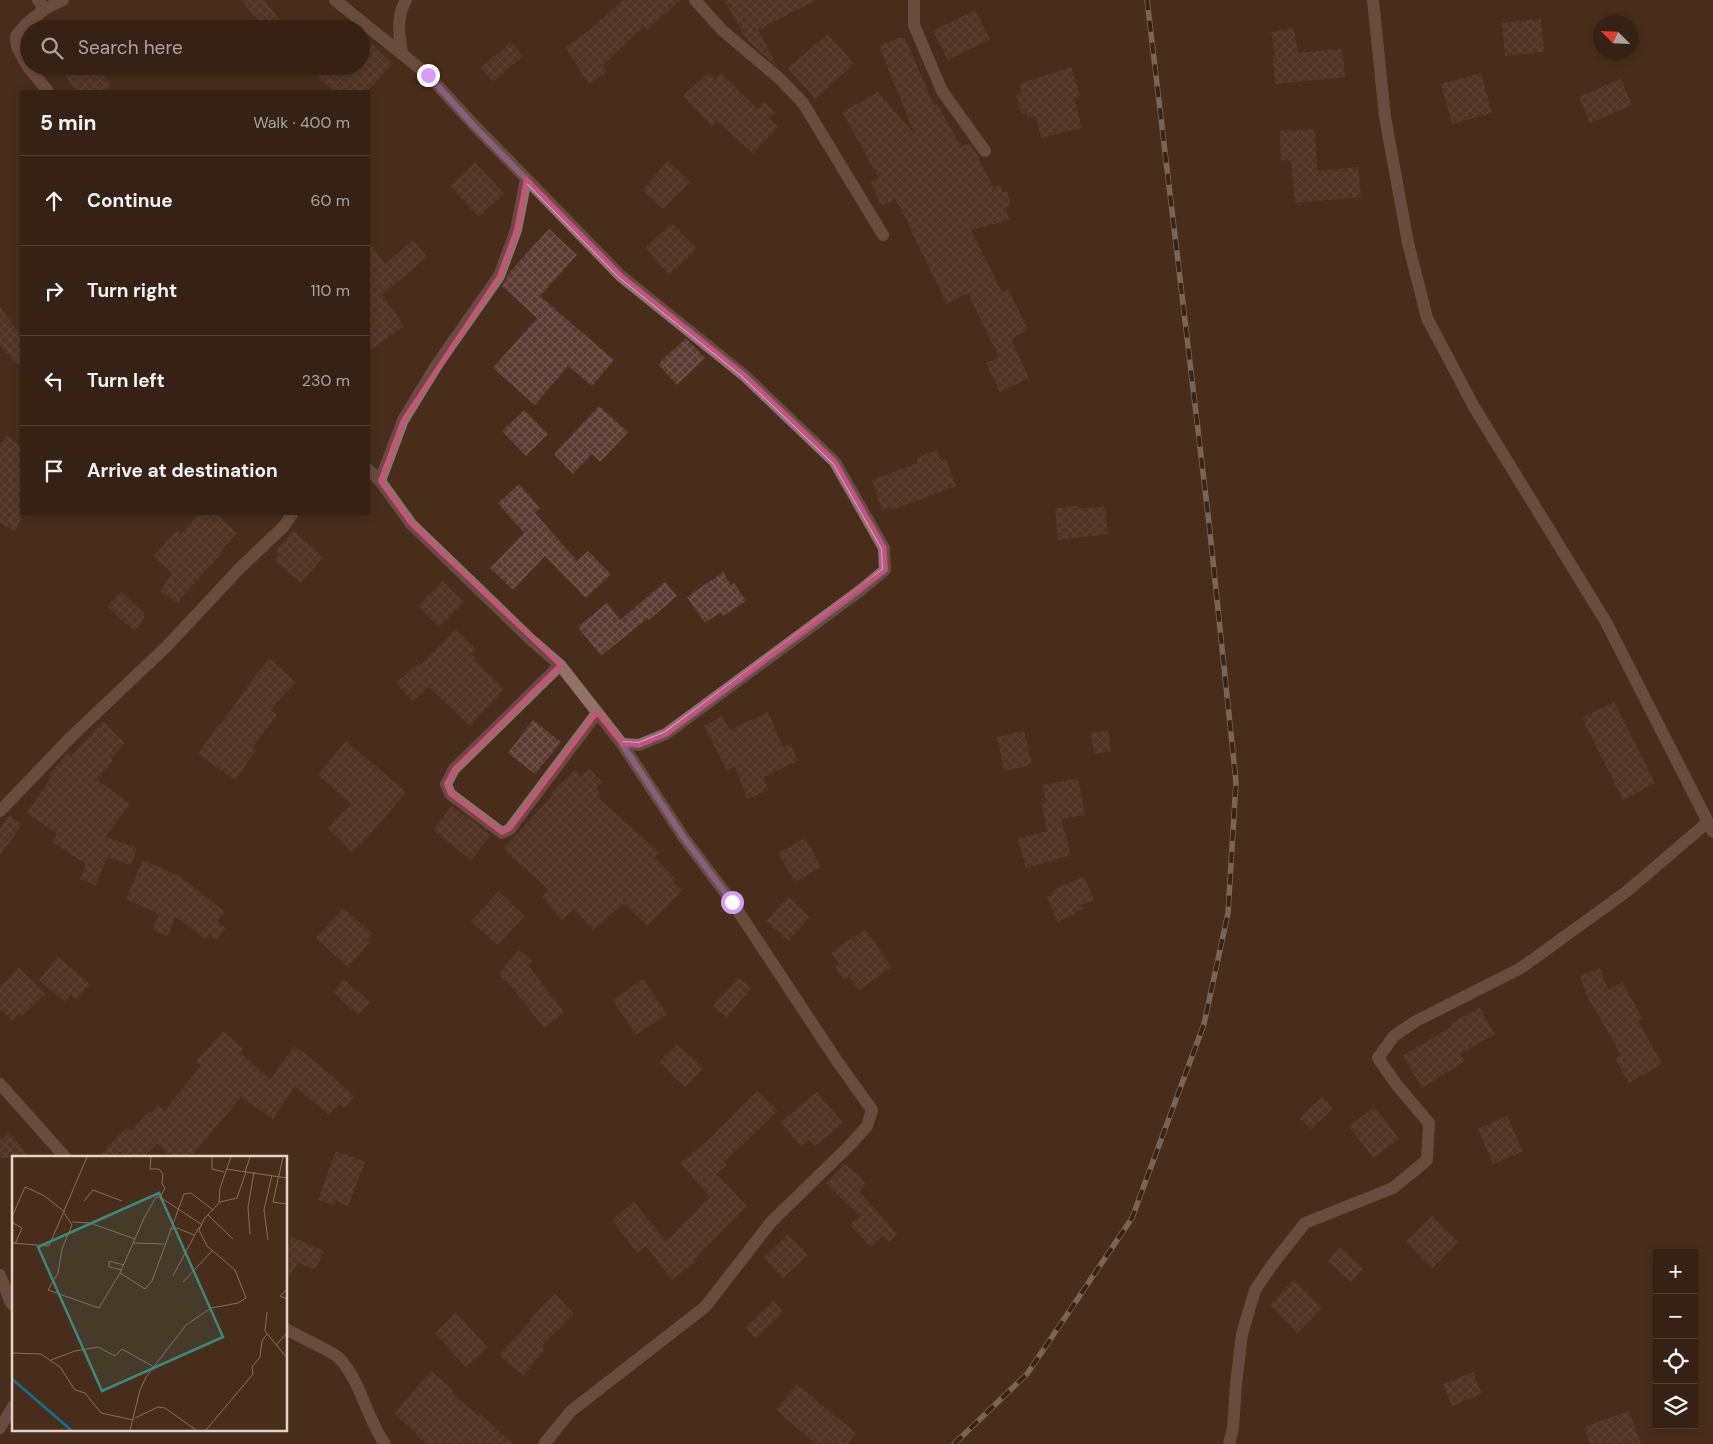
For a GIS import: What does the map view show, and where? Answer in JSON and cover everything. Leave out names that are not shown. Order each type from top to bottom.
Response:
[{"type":"street","points":[[28,20],[41,5],[63,0]]},
{"type":"street","points":[[335,0],[360,20]]},
{"type":"street","points":[[402,53],[398,29],[402,7],[406,0]]},
{"type":"street","points":[[695,0],[722,30],[780,79],[803,103],[883,235]]},
{"type":"street","points":[[914,0],[914,25],[942,91],[986,151]]},
{"type":"street","points":[[1229,1444],[1234,1428],[1236,1384],[1242,1334],[1255,1290],[1272,1265],[1305,1223],[1393,1188],[1427,1160],[1429,1123],[1396,1084],[1378,1058],[1394,1036],[1416,1021],[1521,968],[1626,892],[1710,827],[1606,622],[1474,407],[1427,318],[1408,243],[1384,117],[1373,0]]},
{"type":"street","points":[[370,28],[428,75],[474,126],[621,276],[744,375],[835,462],[884,548],[885,570],[860,590],[666,734],[639,745],[622,744]]},
{"type":"street","points":[[20,31],[16,36],[16,47],[20,53]]},
{"type":"street","points":[[35,75],[47,90]]},
{"type":"street","points":[[380,481],[403,420],[438,363],[499,276],[516,230],[526,179]]},
{"type":"street","points":[[370,471],[380,481],[411,524],[530,639],[560,665],[622,744],[684,838],[732,902],[837,1061],[872,1110],[867,1126],[771,1222],[705,1307],[571,1410],[544,1444]]},
{"type":"street","points":[[0,811],[71,737],[167,646],[239,569],[284,526],[291,515]]},
{"type":"street","points":[[560,665],[454,770],[446,784],[450,794],[502,833],[510,829],[597,713]]},
{"type":"street","points":[[0,1084],[64,1156]]},
{"type":"street","points":[[0,1275],[12,1304]]},
{"type":"street","points":[[288,1330],[339,1357],[362,1393],[385,1444]]},
{"type":"street","points":[[0,1428],[12,1408]]},
{"type":"highlighted area","points":[[526,179],[621,276],[744,375],[835,462],[884,548],[885,570],[666,734],[639,745],[622,744],[597,713],[510,829],[502,833],[450,794],[446,784],[454,769],[560,665],[411,524],[380,481],[403,420],[499,276],[516,230]]},
{"type":"building","points":[[241,0],[264,0],[280,20],[258,20]]},
{"type":"building","points":[[623,0],[680,0],[647,30],[644,26],[603,65],[607,72],[589,84],[565,47],[584,35]]},
{"type":"building","points":[[724,0],[816,0],[758,30],[777,66],[747,40]]},
{"type":"building","points":[[975,10],[990,39],[948,60],[933,31]]},
{"type":"building","points":[[1541,19],[1544,52],[1505,56],[1502,23]]},
{"type":"building","points":[[1294,28],[1298,53],[1342,49],[1345,77],[1275,84],[1273,56],[1275,56],[1271,32]]},
{"type":"building","points":[[828,34],[854,64],[815,99],[788,68]]},
{"type":"building","points":[[898,38],[905,38],[934,106],[937,104],[961,147],[969,143],[993,187],[1000,185],[1002,192],[1007,191],[1011,206],[1006,207],[1009,220],[971,230],[1002,292],[1008,289],[1028,330],[1011,339],[1029,378],[1000,392],[986,363],[999,357],[968,293],[947,304],[895,199],[882,206],[870,183],[879,178],[842,112],[878,92],[915,135],[879,46]]},
{"type":"building","points":[[511,42],[523,56],[493,82],[481,68]]},
{"type":"building","points":[[370,44],[393,64],[368,90],[332,90],[316,75],[370,75]]},
{"type":"building","points":[[1071,67],[1080,96],[1074,98],[1082,128],[1041,138],[1036,116],[1028,118],[1027,113],[1022,114],[1016,95],[1022,94],[1019,84]]},
{"type":"building","points":[[709,72],[715,79],[721,73],[758,109],[764,102],[775,112],[769,119],[778,127],[753,153],[717,121],[712,126],[683,96]]},
{"type":"building","points":[[1481,73],[1492,113],[1452,124],[1441,84]]},
{"type":"building","points":[[66,75],[104,75],[111,86],[104,90],[75,90]]},
{"type":"building","points":[[1621,79],[1632,105],[1590,123],[1579,97]]},
{"type":"building","points":[[1315,129],[1317,171],[1358,167],[1361,197],[1295,203],[1291,160],[1281,161],[1280,131]]},
{"type":"building","points":[[668,161],[690,181],[663,209],[642,190]]},
{"type":"building","points":[[475,162],[504,194],[479,217],[450,186]]},
{"type":"building","points":[[672,223],[697,249],[669,275],[645,248]]},
{"type":"building","points":[[549,229],[577,255],[540,296],[614,360],[592,386],[568,366],[535,405],[493,368],[537,318],[502,286],[509,273]]},
{"type":"building","points":[[413,240],[427,257],[382,295],[404,326],[370,350],[370,243],[385,264]]},
{"type":"building","points":[[0,307],[20,335],[20,367],[0,345]]},
{"type":"building","points":[[686,338],[705,358],[677,385],[658,364]]},
{"type":"building","points":[[599,406],[628,432],[600,462],[592,454],[573,474],[554,454]]},
{"type":"building","points":[[524,410],[548,434],[526,456],[502,431]]},
{"type":"building","points":[[7,436],[20,445],[21,519],[15,531],[0,523],[0,445]]},
{"type":"building","points":[[937,450],[941,461],[946,459],[956,486],[892,510],[891,507],[882,510],[872,480],[918,463],[916,458]]},
{"type":"building","points":[[519,484],[540,508],[535,513],[577,561],[588,551],[611,574],[586,598],[545,556],[513,590],[490,568],[524,533],[498,503]]},
{"type":"building","points":[[1078,506],[1078,509],[1105,506],[1108,534],[1058,540],[1055,508]]},
{"type":"building","points":[[198,515],[218,515],[237,533],[221,550],[223,552],[178,603],[160,592],[172,573],[154,556],[177,530],[181,534]]},
{"type":"building","points":[[294,531],[323,557],[301,583],[274,560],[279,554],[275,551]]},
{"type":"building","points":[[723,572],[731,585],[734,583],[746,601],[723,616],[721,612],[705,623],[687,597]]},
{"type":"building","points":[[442,581],[464,602],[439,627],[418,606]]},
{"type":"building","points":[[665,582],[677,596],[601,656],[578,627],[607,603],[620,620]]},
{"type":"building","points":[[121,592],[144,613],[144,620],[134,631],[107,606]]},
{"type":"building","points":[[455,629],[476,649],[471,654],[477,660],[475,661],[504,689],[470,726],[429,687],[413,702],[396,683],[419,663],[421,665]]},
{"type":"building","points":[[270,659],[296,682],[270,710],[277,715],[252,748],[256,750],[235,780],[198,754],[251,680]]},
{"type":"building","points":[[1614,702],[1655,783],[1623,800],[1582,718]]},
{"type":"building","points":[[768,712],[783,747],[791,744],[798,761],[763,777],[768,790],[747,799],[735,766],[727,770],[704,726],[722,716],[730,730]]},
{"type":"building","points":[[533,720],[561,742],[535,774],[508,753]]},
{"type":"building","points":[[103,722],[125,743],[111,759],[113,761],[96,779],[130,804],[105,837],[137,848],[131,865],[107,857],[96,885],[80,879],[86,864],[52,842],[57,834],[27,813],[51,778],[48,776],[68,753],[71,756]]},
{"type":"building","points":[[1108,730],[1111,751],[1094,754],[1091,733]]},
{"type":"building","points":[[1024,731],[1032,765],[1004,771],[997,737]]},
{"type":"building","points":[[346,741],[406,792],[352,852],[328,828],[351,804],[318,775]]},
{"type":"building","points":[[589,769],[602,782],[596,788],[601,794],[597,797],[659,852],[654,857],[677,880],[673,883],[682,891],[647,926],[624,903],[593,930],[574,909],[562,920],[542,897],[549,890],[503,849],[553,795],[551,793],[575,770],[581,777]]},
{"type":"building","points":[[1078,778],[1085,815],[1061,819],[1071,855],[1026,868],[1018,839],[1047,831],[1042,804],[1046,803],[1043,785]]},
{"type":"building","points":[[452,806],[491,835],[471,860],[433,830]]},
{"type":"building","points":[[9,815],[22,825],[0,855],[0,828]]},
{"type":"building","points":[[805,838],[821,867],[795,882],[778,853]]},
{"type":"building","points":[[143,860],[181,877],[225,912],[217,921],[226,928],[216,940],[209,934],[205,939],[175,916],[168,936],[153,931],[159,914],[126,899]]},
{"type":"building","points":[[1084,877],[1094,900],[1081,905],[1083,909],[1057,922],[1047,897],[1054,894],[1052,890]]},
{"type":"building","points":[[499,891],[525,916],[497,945],[471,921]]},
{"type":"building","points":[[788,897],[810,917],[788,941],[766,921]]},
{"type":"building","points":[[343,908],[373,934],[367,940],[370,943],[348,967],[316,938]]},
{"type":"building","points":[[865,929],[892,967],[859,990],[849,976],[844,980],[835,967],[839,964],[831,953]]},
{"type":"building","points":[[519,950],[532,961],[528,965],[564,1012],[544,1028],[512,987],[498,974]]},
{"type":"building","points":[[58,957],[90,984],[77,1000],[71,995],[65,1002],[39,980]]},
{"type":"building","points":[[19,968],[45,994],[22,1016],[19,1014],[12,1021],[0,1009],[0,987]]},
{"type":"building","points":[[1600,968],[1608,990],[1622,982],[1642,1018],[1638,1021],[1662,1064],[1629,1083],[1615,1059],[1621,1055],[1586,994],[1580,976]]},
{"type":"building","points":[[739,978],[751,988],[727,1017],[713,1006]]},
{"type":"building","points":[[344,979],[370,1002],[358,1015],[333,992]]},
{"type":"building","points":[[643,979],[667,1014],[636,1035],[613,1000]]},
{"type":"building","points":[[1479,1007],[1495,1034],[1460,1054],[1465,1061],[1422,1088],[1403,1056]]},
{"type":"building","points":[[224,1031],[243,1049],[240,1052],[270,1080],[294,1046],[315,1061],[354,1096],[344,1108],[339,1104],[329,1115],[295,1086],[273,1119],[241,1097],[192,1156],[171,1156],[157,1143],[145,1156],[100,1156],[126,1127],[131,1131],[149,1111],[151,1113],[158,1105],[164,1111],[201,1066],[196,1061]]},
{"type":"building","points":[[677,1044],[703,1068],[685,1087],[659,1062]]},
{"type":"building","points":[[758,1091],[778,1111],[724,1162],[727,1165],[716,1174],[747,1206],[694,1260],[696,1262],[672,1280],[646,1246],[637,1253],[612,1220],[634,1202],[666,1242],[710,1197],[680,1163],[706,1142]]},
{"type":"building","points":[[817,1092],[843,1123],[815,1146],[810,1140],[801,1147],[781,1122]]},
{"type":"building","points":[[1322,1097],[1333,1108],[1311,1129],[1300,1118]]},
{"type":"building","points":[[1375,1107],[1399,1139],[1373,1158],[1349,1126]]},
{"type":"building","points":[[1507,1116],[1523,1151],[1493,1164],[1478,1129]]},
{"type":"building","points":[[9,1132],[28,1156],[0,1158],[0,1140]]},
{"type":"building","points":[[336,1151],[365,1162],[348,1206],[336,1201],[334,1206],[318,1200]]},
{"type":"building","points":[[845,1164],[866,1183],[859,1191],[897,1234],[889,1242],[883,1236],[871,1247],[850,1225],[860,1216],[826,1184]]},
{"type":"building","points":[[1432,1216],[1458,1242],[1432,1268],[1406,1242]]},
{"type":"building","points":[[788,1234],[808,1255],[783,1278],[764,1258]]},
{"type":"building","points":[[292,1237],[324,1251],[315,1270],[298,1262],[288,1280],[288,1244]]},
{"type":"building","points":[[1340,1247],[1363,1268],[1351,1282],[1328,1261]]},
{"type":"building","points":[[1294,1280],[1322,1308],[1297,1333],[1270,1305]]},
{"type":"building","points":[[555,1294],[574,1314],[542,1346],[545,1349],[523,1376],[499,1355],[530,1319]]},
{"type":"building","points":[[773,1301],[783,1312],[756,1338],[745,1328]]},
{"type":"building","points":[[456,1313],[488,1348],[466,1367],[435,1333]]},
{"type":"building","points":[[431,1371],[478,1416],[480,1414],[514,1444],[426,1444],[418,1437],[394,1413]]},
{"type":"building","points":[[1473,1372],[1482,1394],[1452,1406],[1443,1384]]},
{"type":"building","points":[[797,1384],[856,1433],[847,1444],[816,1444],[776,1410]]},
{"type":"building","points":[[1629,1411],[1641,1444],[1590,1444],[1584,1427]]},
{"type":"railway","points":[[954,1444],[1027,1374],[1132,1218],[1204,1024],[1228,913],[1236,782],[1209,523],[1147,0]]},
{"type":"route","points":[[428,75],[474,126],[621,276],[744,375],[835,462],[884,548],[885,570],[860,590],[666,734],[639,745],[622,744],[684,838],[732,902]]}]
